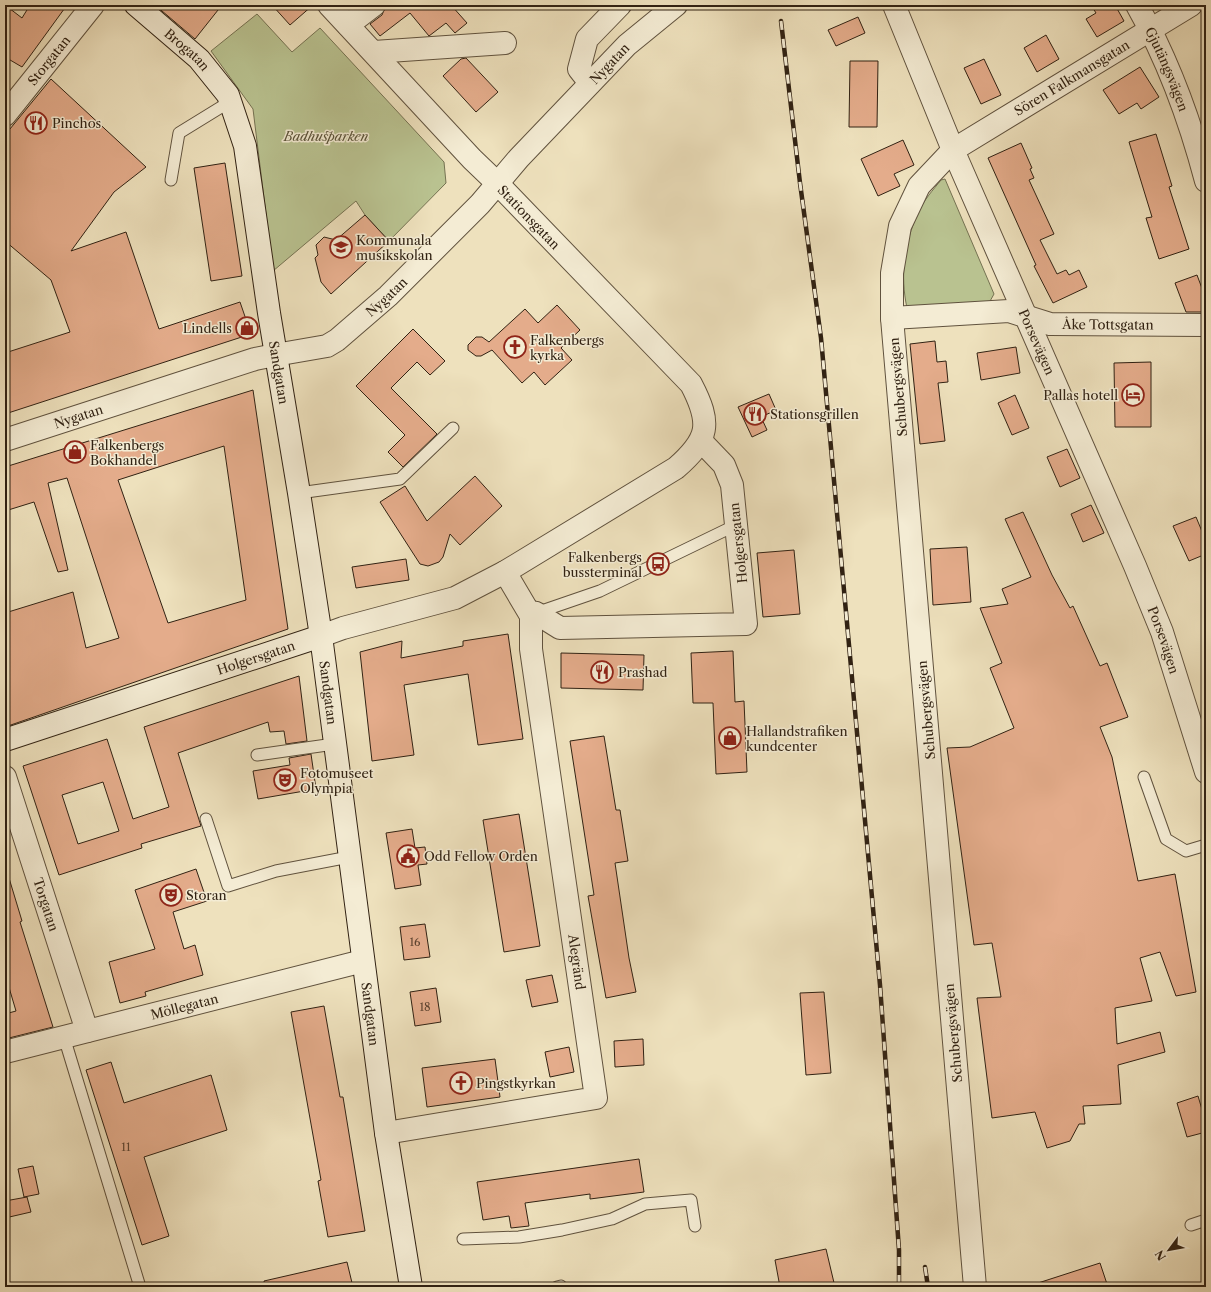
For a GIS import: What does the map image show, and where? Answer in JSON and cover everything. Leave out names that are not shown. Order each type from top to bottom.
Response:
[{"type":"street","name":"Storgatan","points":[[5,115],[93,5]]},
{"type":"street","name":"Brogatan","points":[[136,5],[199,59],[228,95],[231,102]]},
{"type":"street","name":"Stationsgatan","points":[[329,5],[472,159],[691,384],[701,403],[704,421],[701,441]]},
{"type":"street","points":[[348,25],[374,5]]},
{"type":"street","points":[[590,83],[579,69],[587,39],[620,5]]},
{"type":"street","name":"Nygatan","points":[[5,440],[255,359],[327,346],[337,340],[388,296],[480,204],[497,183],[627,45],[676,5]]},
{"type":"street","name":"Porsevägen","points":[[894,5],[953,150],[1136,566],[1162,632],[1206,772]]},
{"type":"street","name":"Gjutängsvägen","points":[[1137,5],[1150,28],[1193,132],[1206,181]]},
{"type":"street","name":"Sören Falkmansgatan","points":[[953,150],[1150,28],[1191,5]]},
{"type":"street","points":[[374,52],[505,43]]},
{"type":"street","name":"Sandgatan","points":[[231,102],[245,146],[275,355],[299,493],[321,636],[386,1132],[410,1287]]},
{"type":"street","name":"Schubergsvägen","points":[[953,150],[919,186],[900,226],[892,273],[892,318],[975,1287]]},
{"type":"street","name":"Åke Tottsgatan","points":[[892,318],[1009,312],[1050,324],[1206,325]]},
{"type":"street","name":"Holgersgatan","points":[[5,740],[343,628],[455,598],[505,572],[676,468],[694,453],[701,441],[724,465],[732,485],[746,624],[560,628],[534,615],[505,572]]},
{"type":"street","name":"Alegränd","points":[[386,1132],[596,1098],[531,649],[534,615]]},
{"type":"street","name":"Torgatan","points":[[5,777],[87,1031]]},
{"type":"street","name":"Möllegatan","points":[[5,1052],[363,961]]},
{"type":"lane","points":[[172,180],[180,133],[231,102]]},
{"type":"lane","points":[[299,493],[400,479],[453,428]]},
{"type":"lane","points":[[534,615],[600,592],[736,525]]},
{"type":"lane","points":[[257,755],[334,744]]},
{"type":"lane","points":[[1144,777],[1166,839],[1186,851],[1206,845]]},
{"type":"lane","points":[[206,819],[228,886],[276,871],[349,857]]},
{"type":"lane","points":[[64,1037],[140,1287]]},
{"type":"lane","points":[[463,1239],[519,1237],[562,1230],[612,1219],[645,1204],[691,1200],[695,1226]]},
{"type":"lane","points":[[1191,1225],[1206,1220]]},
{"type":"green space","name":"Badhusparken","points":[[257,14],[292,52],[320,28],[444,162],[446,183],[389,241],[365,215],[356,201],[273,271],[253,109],[211,51]]},
{"type":"green space","points":[[945,179],[994,294],[989,303],[907,308],[904,272],[909,236],[918,213],[928,196],[941,180]]},
{"type":"building","points":[[5,5],[22,18],[30,5],[67,5],[22,67],[5,57]]},
{"type":"building","points":[[155,5],[222,5],[195,39]]},
{"type":"building","points":[[272,5],[313,5],[290,25]]},
{"type":"building","points":[[386,5],[451,5],[467,23],[455,33],[446,23],[429,36],[410,13],[380,36],[370,24],[382,15]]},
{"type":"building","points":[[1091,5],[1115,5],[1124,21],[1097,37],[1086,19],[1096,13]]},
{"type":"building","points":[[858,17],[865,33],[836,46],[828,30]]},
{"type":"building","points":[[1046,35],[1059,59],[1037,72],[1024,48]]},
{"type":"building","points":[[466,58],[498,92],[476,112],[443,76],[461,59]]},
{"type":"building","points":[[984,59],[1001,95],[981,104],[964,68]]},
{"type":"building","points":[[850,61],[878,61],[877,127],[849,127]]},
{"type":"building","points":[[1140,67],[1159,97],[1141,109],[1137,103],[1119,114],[1103,90]]},
{"type":"building","points":[[51,79],[146,167],[114,192],[71,251],[126,232],[159,329],[240,302],[251,334],[5,414],[5,353],[70,332],[51,280],[5,241],[5,135]]},
{"type":"building","points":[[1156,134],[1172,186],[1169,187],[1189,249],[1159,259],[1146,218],[1152,217],[1129,142]]},
{"type":"building","points":[[903,140],[914,165],[894,174],[900,186],[878,196],[861,159]]},
{"type":"building","points":[[1021,143],[1032,168],[1030,169],[1034,178],[1029,180],[1054,234],[1040,240],[1057,274],[1066,270],[1069,275],[1079,270],[1087,287],[1053,303],[1034,266],[1036,265],[988,158]]},
{"type":"building","points":[[225,163],[242,276],[211,281],[194,168]]},
{"type":"building","points":[[365,215],[389,241],[331,294],[321,282],[315,258],[318,255],[316,245],[324,237],[336,240]]},
{"type":"building","points":[[1197,275],[1206,299],[1206,312],[1186,312],[1175,283]]},
{"type":"building","name":"Falkenbergs kyrka","points":[[557,305],[580,330],[561,348],[572,360],[545,385],[534,372],[522,383],[492,350],[481,356],[476,356],[468,350],[468,345],[476,337],[482,337],[489,342],[525,309],[538,323]]},
{"type":"building","points":[[413,329],[445,361],[430,375],[417,362],[391,388],[437,434],[403,467],[388,452],[405,435],[356,386]]},
{"type":"building","points":[[935,341],[937,362],[946,361],[948,382],[938,383],[945,441],[920,444],[910,344]]},
{"type":"building","points":[[1016,347],[1020,373],[981,380],[977,353]]},
{"type":"building","name":"Pallas hotell","points":[[1151,362],[1151,427],[1115,427],[1114,363]]},
{"type":"building","points":[[253,390],[288,629],[5,727],[5,613],[73,592],[86,648],[119,638],[67,478],[48,483],[68,570],[58,572],[34,502],[5,511],[5,467]],"holes":[[[224,446],[246,600],[168,623],[118,480]]]},
{"type":"building","name":"Stationsgrillen","points":[[769,394],[776,410],[761,417],[767,430],[752,437],[738,407]]},
{"type":"building","points":[[1015,395],[1029,428],[1012,435],[998,403]]},
{"type":"building","points":[[1067,449],[1080,478],[1060,487],[1047,457]]},
{"type":"building","points":[[475,476],[502,506],[460,545],[450,534],[443,557],[439,562],[428,566],[420,564],[380,502],[405,486],[427,521]]},
{"type":"building","points":[[1091,505],[1104,533],[1083,542],[1071,514]]},
{"type":"building","points":[[1023,512],[1052,575],[1070,608],[1073,606],[1100,666],[1107,663],[1128,717],[1100,727],[1112,757],[1138,881],[1175,874],[1196,992],[1176,996],[1160,952],[1140,958],[1152,1001],[1115,1008],[1117,1044],[1160,1032],[1165,1052],[1118,1065],[1121,1104],[1083,1106],[1085,1124],[1079,1124],[1070,1141],[1047,1148],[1035,1112],[992,1118],[977,998],[1001,997],[992,943],[974,945],[947,748],[970,747],[1014,728],[990,668],[1002,663],[980,608],[1008,604],[1002,589],[1031,577],[1005,519]]},
{"type":"building","points":[[1196,517],[1206,541],[1206,554],[1189,561],[1173,526]]},
{"type":"building","points":[[967,547],[971,602],[933,605],[930,549]]},
{"type":"building","points":[[794,550],[800,614],[763,617],[757,553]]},
{"type":"building","points":[[406,559],[409,580],[356,588],[352,567]]},
{"type":"building","points":[[508,634],[523,739],[478,745],[468,674],[404,685],[414,755],[372,761],[360,652],[402,641],[401,658],[463,646],[463,641]]},
{"type":"building","name":"Hallandstrafiken kundcenter","points":[[733,651],[735,702],[744,701],[747,772],[716,774],[713,703],[693,703],[691,653]]},
{"type":"building","name":"Prashad","points":[[561,653],[644,655],[643,690],[561,688]]},
{"type":"building","points":[[299,676],[307,741],[286,744],[284,731],[270,732],[268,722],[178,753],[201,826],[141,844],[142,848],[59,875],[23,766],[107,739],[133,819],[169,807],[144,727]],"holes":[[[103,782],[119,831],[78,844],[62,795]]]},
{"type":"building","points":[[604,736],[616,810],[620,810],[628,861],[615,863],[629,958],[636,992],[606,998],[588,896],[594,895],[570,741]]},
{"type":"building","name":"Fotomuseet Olympia","points":[[311,754],[316,789],[258,799],[253,771],[290,765],[289,758]]},
{"type":"building","points":[[519,814],[540,946],[504,952],[483,820]]},
{"type":"building","name":"Odd Fellow Orden","points":[[412,829],[415,848],[425,847],[427,864],[418,865],[421,885],[395,889],[386,833]]},
{"type":"building","points":[[196,869],[207,901],[173,912],[184,949],[195,945],[203,975],[145,992],[146,996],[120,1003],[109,962],[155,949],[135,890]]},
{"type":"building","points":[[5,878],[9,878],[22,921],[20,922],[53,1027],[5,1039],[5,1014],[16,1011],[5,974]]},
{"type":"building","points":[[425,924],[430,957],[404,960],[400,927]]},
{"type":"building","points":[[552,975],[558,1002],[532,1007],[526,980]]},
{"type":"building","points":[[436,988],[441,1022],[415,1026],[410,992]]},
{"type":"building","points":[[824,992],[831,1073],[806,1075],[800,993]]},
{"type":"building","points":[[324,1006],[340,1097],[343,1097],[365,1231],[328,1237],[318,1181],[321,1180],[291,1012]]},
{"type":"building","points":[[643,1039],[644,1065],[615,1067],[614,1041]]},
{"type":"building","points":[[569,1047],[574,1072],[550,1077],[545,1052]]},
{"type":"building","name":"Pingstkyrkan","points":[[495,1059],[500,1097],[427,1107],[422,1068]]},
{"type":"building","points":[[111,1062],[124,1103],[211,1075],[227,1130],[144,1157],[169,1236],[142,1245],[86,1070]]},
{"type":"building","points":[[1198,1096],[1206,1123],[1206,1132],[1187,1137],[1177,1103]]},
{"type":"building","points":[[639,1159],[644,1192],[590,1199],[590,1194],[525,1203],[529,1226],[511,1228],[509,1216],[483,1220],[477,1182]]},
{"type":"building","points":[[33,1166],[39,1194],[24,1197],[18,1169]]},
{"type":"building","points":[[27,1197],[31,1212],[5,1218],[5,1201]]},
{"type":"building","points":[[826,1249],[835,1287],[780,1287],[775,1260]]},
{"type":"building","points":[[347,1262],[353,1287],[265,1287],[264,1281]]},
{"type":"building","points":[[1100,1263],[1108,1287],[1036,1287],[1035,1284]]},
{"type":"railway","points":[[781,21],[800,183],[821,338],[880,985],[899,1250],[899,1287]]},
{"type":"railway","points":[[925,1267],[928,1287]]},
{"type":"place","name":"Pinchos","points":[[36,123]]},
{"type":"place","name":"Kommunala musikskolan","points":[[341,247]]},
{"type":"place","name":"Lindells","points":[[247,328]]},
{"type":"place","name":"Falkenbergs kyrka","points":[[515,347]]},
{"type":"place","name":"Pallas hotell","points":[[1133,395]]},
{"type":"place","name":"Stationsgrillen","points":[[755,414]]},
{"type":"place","name":"Falkenbergs Bokhandel","points":[[75,452]]},
{"type":"place","name":"Falkenbergs bussterminal","points":[[658,564]]},
{"type":"place","name":"Prashad","points":[[602,672]]},
{"type":"place","name":"Hallandstrafiken kundcenter","points":[[730,738]]},
{"type":"place","name":"Fotomuseet Olympia","points":[[285,780]]},
{"type":"place","name":"Odd Fellow Orden","points":[[408,856]]},
{"type":"place","name":"Storan","points":[[171,895]]},
{"type":"place","name":"Pingstkyrkan","points":[[461,1083]]}]
